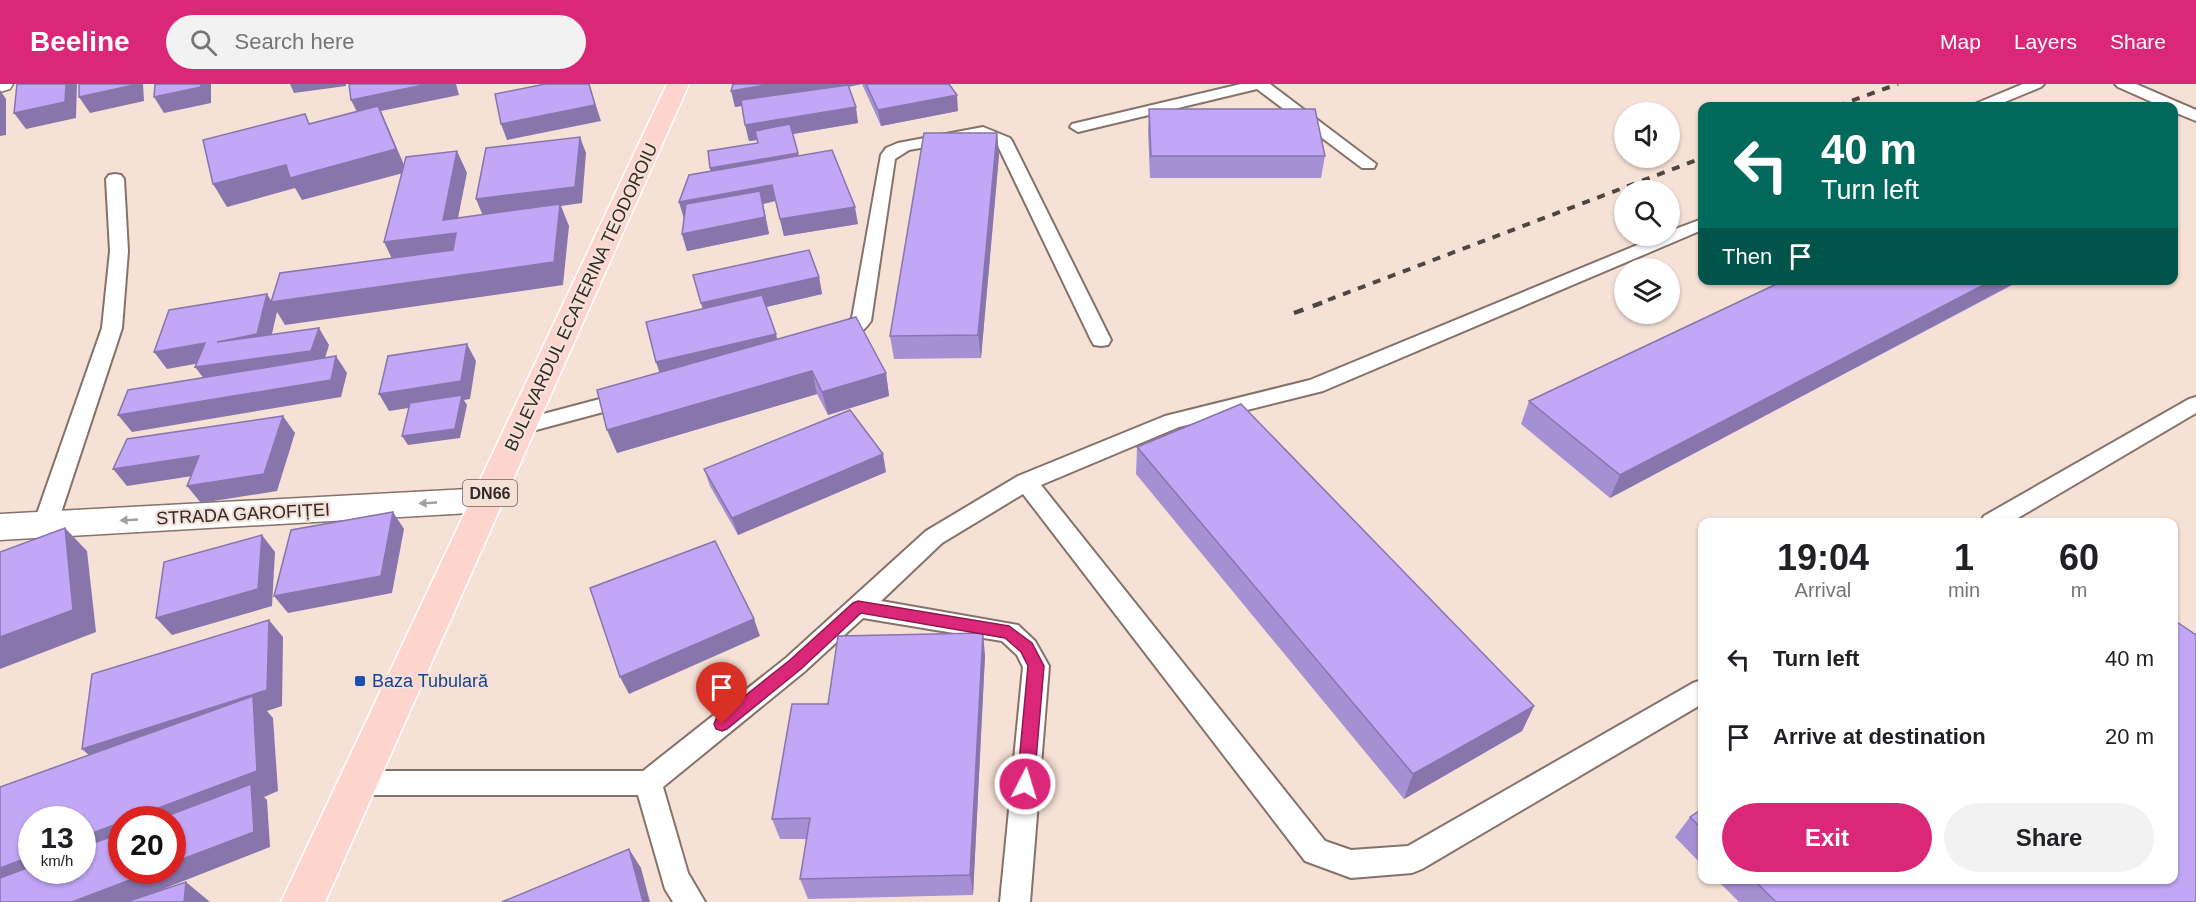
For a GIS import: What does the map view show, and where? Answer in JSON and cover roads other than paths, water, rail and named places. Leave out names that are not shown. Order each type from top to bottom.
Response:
[{"type":"main road","name":"BULEVARDUL ECATERINA TEODOROIU","points":[[303,902],[678,84]]},
{"type":"street","name":"STRADA GAROFIȚEI","points":[[0,527],[487,500]]},
{"type":"lane","points":[[1078,127],[1260,84],[1368,164]]},
{"type":"lane","points":[[1993,102],[2036,84]]},
{"type":"lane","points":[[2124,84],[2164,102]]},
{"type":"lane","points":[[2178,108],[2196,116]]},
{"type":"lane","points":[[823,346],[842,337],[861,321],[887,159],[892,152],[904,146],[983,132],[1004,141],[1101,340]]},
{"type":"lane","points":[[45,525],[112,328],[119,239],[115,179]]},
{"type":"lane","points":[[358,783],[648,783],[795,665],[934,537],[1026,482],[1173,421],[1316,386],[1698,226]]},
{"type":"lane","points":[[521,427],[644,394]]},
{"type":"lane","points":[[1999,518],[2196,404]]},
{"type":"lane","points":[[1026,482],[1315,851],[1352,864],[1412,860],[1698,693]]},
{"type":"lane","points":[[858,607],[1009,632],[1026,648],[1036,666],[1015,902]]},
{"type":"lane","points":[[648,783],[675,879],[690,902]]},
{"type":"railway","points":[[1848,102],[1898,84]]},
{"type":"railway","points":[[1328,300],[1698,160]]},
{"type":"railway","points":[[1294,313],[1332,299]]},
{"type":"place","name":"Baza Tubulară","points":[[360,681]]}]
